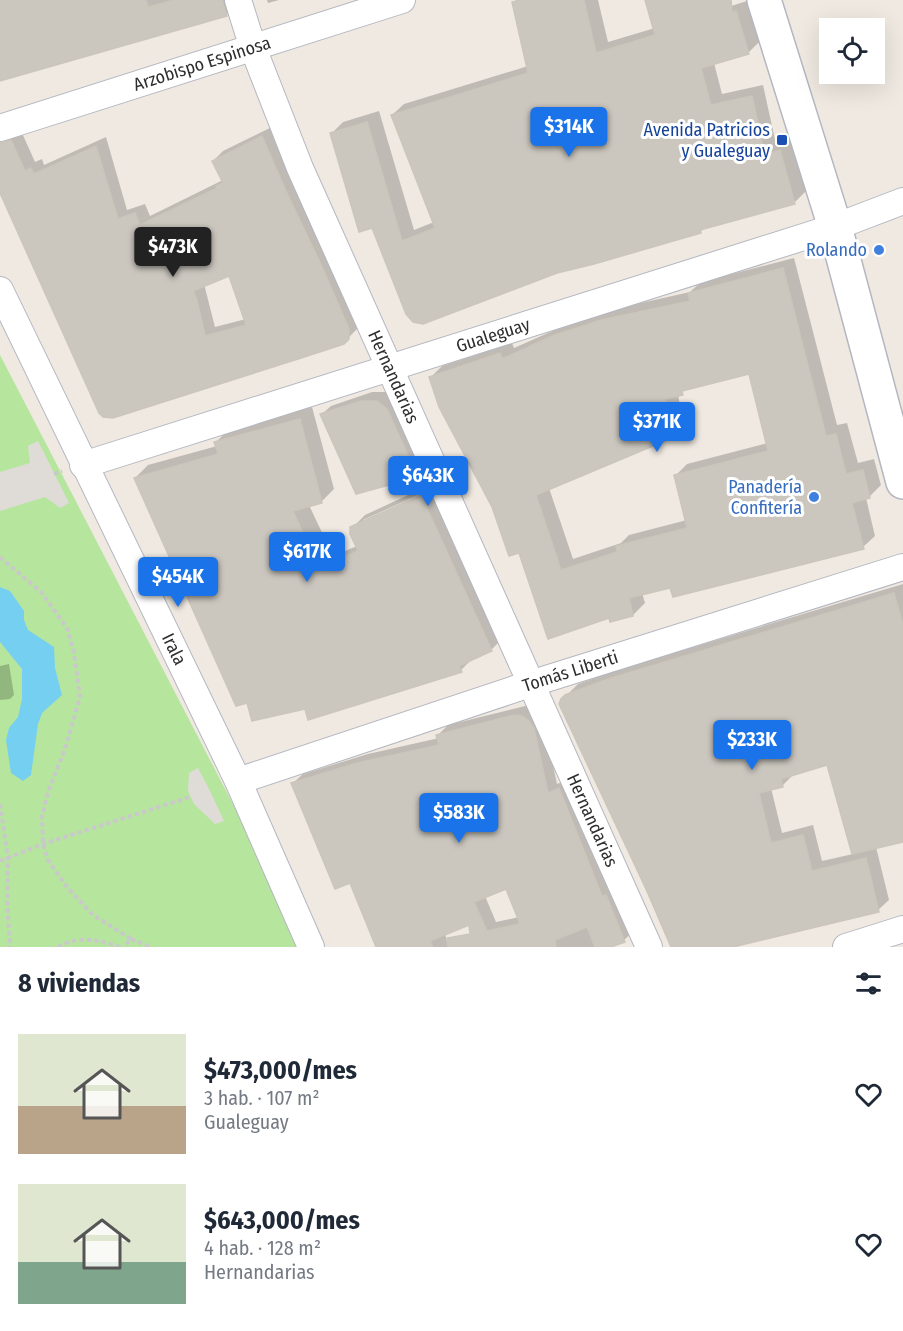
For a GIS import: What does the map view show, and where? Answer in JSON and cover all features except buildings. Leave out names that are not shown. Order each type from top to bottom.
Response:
[{"type":"main road","points":[[764,0],[835,227],[903,482]]},
{"type":"street","name":"Hernandarias","points":[[238,0],[253,48],[292,149],[649,947]]},
{"type":"street","name":"Arzobispo Espinosa","points":[[0,128],[402,0]]},
{"type":"street","name":"Gualeguay","points":[[83,465],[835,227],[903,201]]},
{"type":"street","name":"Irala","points":[[0,290],[238,781],[311,947]]},
{"type":"street","name":"Tomás Liberti","points":[[238,781],[530,684],[903,567]]},
{"type":"street","points":[[846,947],[903,929]]},
{"type":"path","points":[[0,557],[41,592],[67,628],[74,653],[80,698],[66,746],[48,792],[42,817],[43,844],[48,860],[67,887],[93,915],[131,939],[151,947]]},
{"type":"path","points":[[0,861],[43,844],[190,797]]},
{"type":"path","points":[[0,804],[8,858],[7,899],[10,947]]},
{"type":"path","points":[[58,947],[85,939],[98,939],[122,947],[131,939]]},
{"type":"green space","points":[[0,355],[307,947],[0,947]]},
{"type":"shaded area","points":[[38,441],[69,503],[60,508],[45,497],[0,511],[0,472],[30,463],[28,446]]},
{"type":"shaded area","points":[[198,768],[224,821],[215,824],[194,804],[188,791],[189,773]]},
{"type":"water","points":[[0,587],[10,591],[24,611],[24,620],[28,630],[54,647],[55,668],[62,695],[42,713],[38,724],[31,775],[23,781],[11,773],[6,740],[9,728],[18,717],[22,699],[22,669],[0,642]]},
{"type":"place","name":"Avenida Patricios y Gualeguay","points":[[782,140]]},
{"type":"place","name":"Rolando","points":[[879,250]]},
{"type":"place","name":"Panadería Confitería","points":[[814,497]]}]
